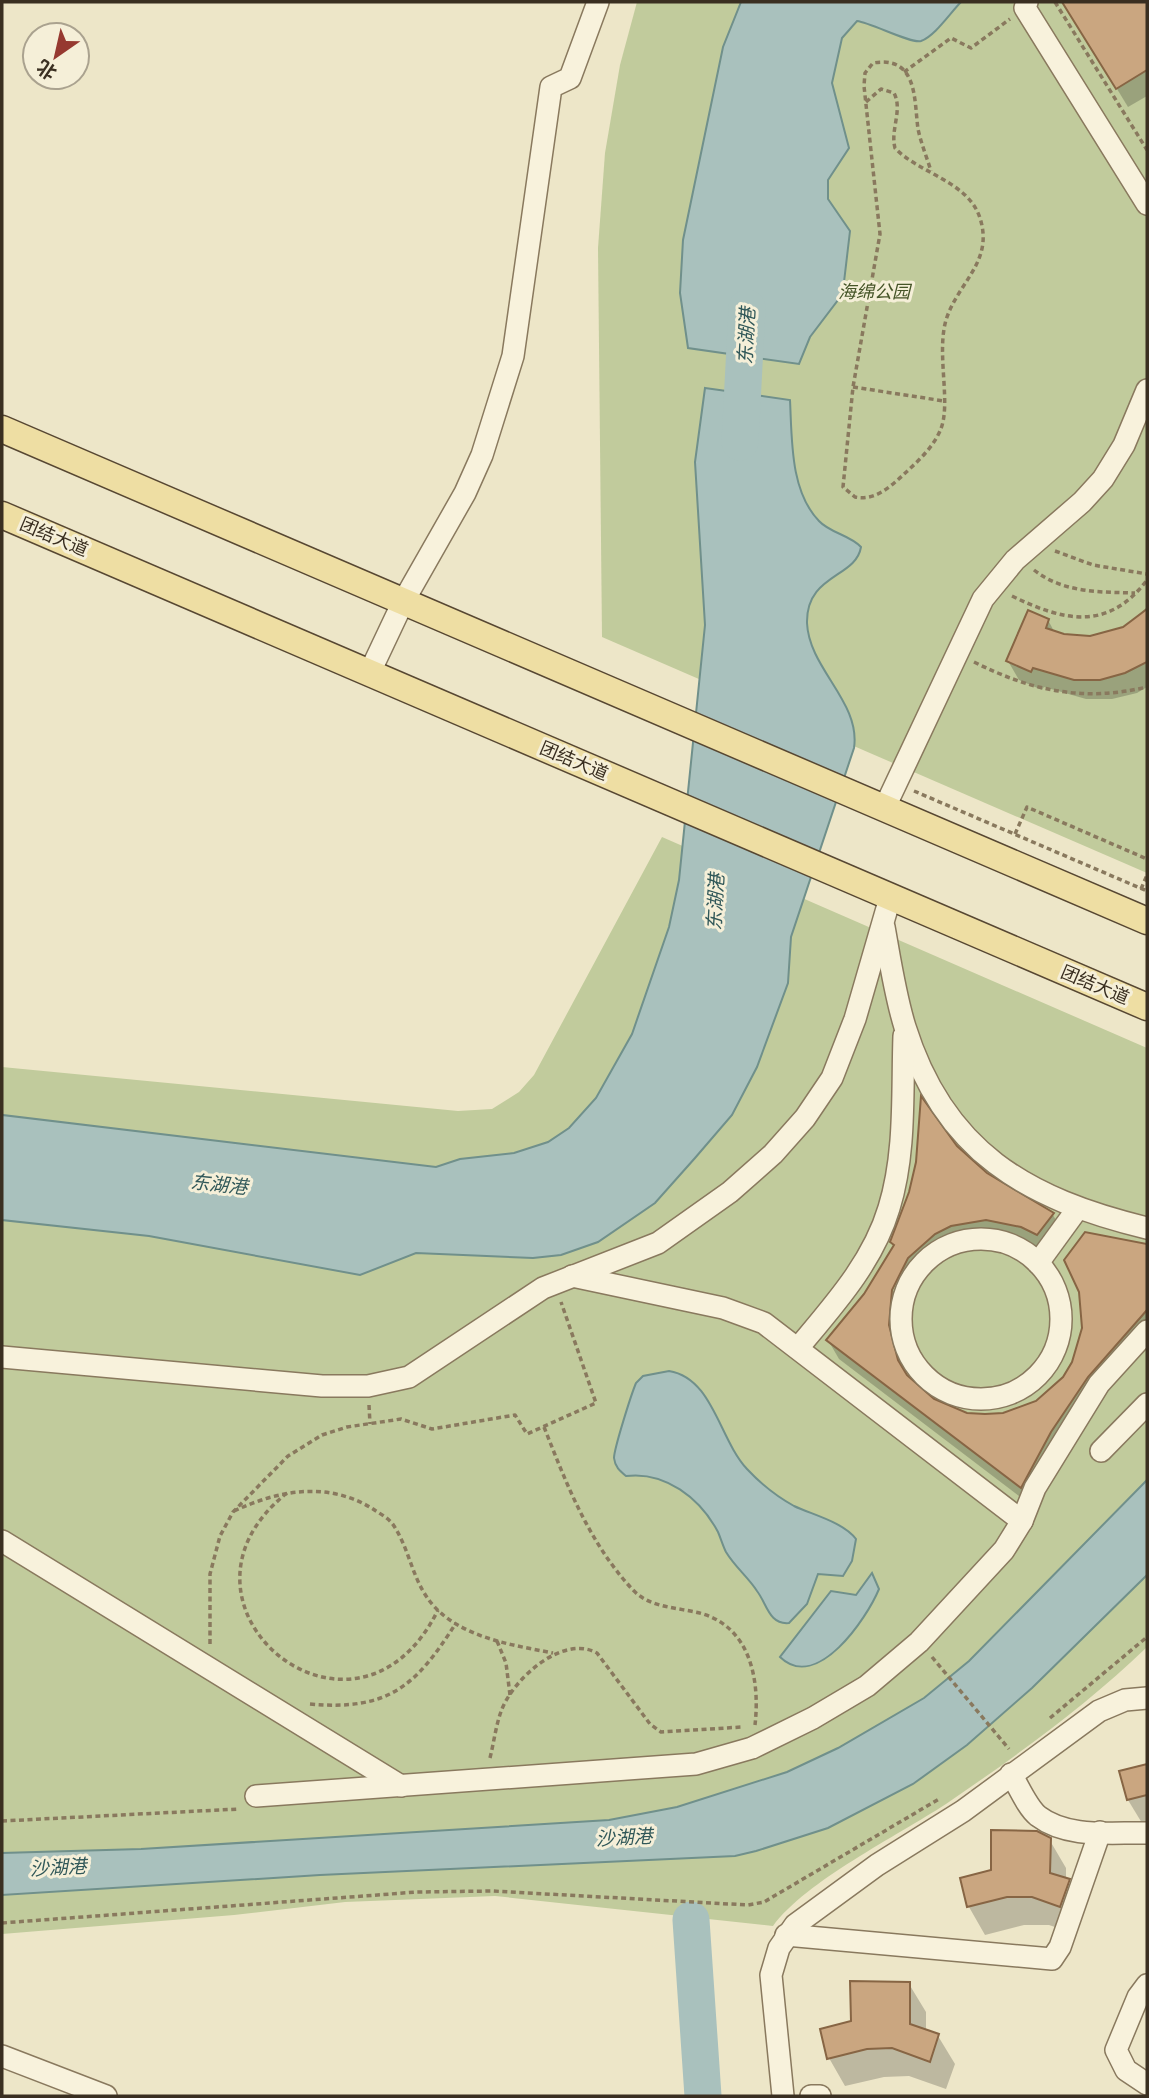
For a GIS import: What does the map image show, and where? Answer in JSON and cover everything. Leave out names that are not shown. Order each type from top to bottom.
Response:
[{"type":"main road","points":[[2,429],[1147,921]]},
{"type":"main road","name":"团结大道","points":[[2,515],[832,873],[887,910],[1147,1007]]},
{"type":"street","points":[[369,674],[403,603],[465,493],[482,455],[513,356],[522,313],[551,87],[570,78],[598,2]]},
{"type":"street","points":[[1026,5],[1147,204]]},
{"type":"street","points":[[877,805],[896,783],[956,653],[992,585],[1019,556],[1082,502],[1103,479],[1124,445],[1147,390]]},
{"type":"street","points":[[799,1348],[858,1273],[889,1209],[901,1149],[904,1024],[887,910]]},
{"type":"street","points":[[2,1357],[322,1386],[393,1383],[419,1372],[481,1327],[563,1280],[658,1243],[680,1230],[764,1161],[805,1118],[832,1078],[887,910]]},
{"type":"street","points":[[904,1024],[932,1089],[982,1154],[1030,1188],[1078,1208],[1147,1228]]},
{"type":"street","points":[[1038,1263],[1078,1208]]},
{"type":"street","points":[[983,1240],[1012,1246],[1038,1263],[1055,1288],[1061,1318],[1056,1348],[1035,1378],[1016,1392],[972,1399],[943,1390],[920,1370],[905,1344],[901,1314],[909,1284],[927,1260],[953,1244],[983,1240]]},
{"type":"street","points":[[563,1280],[746,1314],[764,1323],[1021,1521]]},
{"type":"street","points":[[256,1796],[708,1763],[754,1737],[845,1700],[901,1659],[1004,1550],[1021,1521],[1034,1488],[1099,1384],[1147,1331]]},
{"type":"street","points":[[1101,1451],[1147,1404]]},
{"type":"street","points":[[2,1541],[401,1786]]},
{"type":"street","points":[[783,2096],[771,1975],[773,1962],[786,1935],[825,1901],[963,1811],[1099,1710],[1125,1700],[1147,1698]]},
{"type":"street","points":[[1011,1774],[1039,1816],[1078,1832],[1147,1833]]},
{"type":"street","points":[[786,1935],[1052,1959],[1060,1947],[1100,1832]]},
{"type":"street","points":[[1147,1985],[1138,1997],[1116,2050],[1126,2070],[1147,2084]]},
{"type":"street","points":[[2,2056],[106,2096]]},
{"type":"street","points":[[811,2096],[820,2096]]},
{"type":"path","points":[[1055,2],[1147,150]]},
{"type":"path","points":[[904,72],[951,38],[971,48],[1026,5]]},
{"type":"path","points":[[866,102],[881,89],[894,93],[897,108],[893,132],[895,148],[966,197],[979,215],[984,252],[946,320],[941,353],[945,418],[940,432],[919,460],[886,490],[860,498],[849,495],[843,487],[853,387],[880,234],[866,102],[864,79],[869,65],[889,62],[904,72],[916,95],[919,130],[931,171]]},
{"type":"path","points":[[853,387],[944,401]]},
{"type":"path","points":[[1036,541],[1085,563],[1147,574]]},
{"type":"path","points":[[1019,556],[1058,584],[1086,590],[1135,593]]},
{"type":"path","points":[[992,585],[1032,606],[1079,618],[1108,613],[1135,593],[1147,580]]},
{"type":"path","points":[[956,653],[1025,683],[1068,694],[1113,695],[1147,688]]},
{"type":"path","points":[[896,783],[1147,891]]},
{"type":"path","points":[[1015,834],[1027,807],[1147,859]]},
{"type":"path","points":[[1141,889],[1147,875]]},
{"type":"path","points":[[210,1650],[210,1574],[220,1536],[233,1512],[288,1456],[322,1435],[347,1427],[406,1419],[432,1429],[515,1415],[527,1434],[596,1404],[563,1280]]},
{"type":"path","points":[[233,1512],[289,1492],[330,1493],[366,1505],[389,1520],[418,1583],[438,1610],[456,1623],[497,1641],[553,1653],[584,1649],[597,1653],[650,1724],[661,1732],[754,1737],[757,1691],[748,1653],[742,1643],[713,1618],[656,1604],[633,1590],[595,1541],[570,1491],[544,1427]]},
{"type":"path","points":[[289,1492],[262,1516],[253,1530],[241,1563],[242,1598],[247,1615],[254,1631],[277,1657],[308,1674],[325,1678],[342,1680],[377,1673],[393,1665],[419,1643],[438,1610]]},
{"type":"path","points":[[307,1704],[354,1704],[377,1699],[402,1688],[424,1671],[456,1623]]},
{"type":"path","points":[[1040,1726],[1081,1696],[1147,1637]]},
{"type":"path","points":[[497,1641],[506,1664],[510,1695]]},
{"type":"path","points":[[485,1780],[502,1708],[510,1695],[553,1653]]},
{"type":"path","points":[[938,1665],[1009,1749]]},
{"type":"path","points":[[1001,1755],[1019,1741]]},
{"type":"path","points":[[2,1923],[417,1892],[492,1891],[748,1905],[764,1902],[950,1793]]},
{"type":"path","points":[[2,1821],[258,1808],[256,1796]]},
{"type":"green space","name":"海绵公园","points":[[637,2],[1147,2],[1147,873],[602,637],[598,248],[605,153],[620,65]]},
{"type":"green space","points":[[662,837],[1147,1048],[1147,1647],[1100,1690],[1024,1749],[946,1804],[829,1876],[807,1892],[773,1926],[495,1896],[345,1902],[234,1915],[2,1934],[2,1067],[458,1111],[492,1109],[519,1092],[534,1075]]},
{"type":"water","points":[[741,2],[961,2],[937,29],[921,41],[857,21],[842,38],[832,83],[849,148],[828,180],[828,199],[850,231],[844,282],[838,300],[810,337],[799,364],[688,348],[680,293],[683,240],[723,47]]},
{"type":"water","points":[[705,388],[790,400],[794,464],[803,495],[819,521],[861,547],[850,565],[814,595],[807,623],[816,655],[850,716],[854,731],[854,748],[791,937],[788,983],[757,1067],[732,1115],[655,1203],[598,1242],[561,1255],[533,1258],[416,1253],[360,1275],[149,1236],[2,1220],[2,1115],[436,1167],[460,1159],[514,1153],[548,1142],[569,1128],[596,1098],[632,1034],[669,927],[679,880],[705,625],[695,462]]},
{"type":"water","points":[[669,1371],[684,1376],[706,1397],[737,1456],[758,1480],[787,1502],[836,1523],[856,1539],[852,1561],[843,1576],[818,1574],[807,1604],[789,1623],[777,1621],[769,1613],[753,1586],[726,1552],[718,1532],[702,1508],[680,1489],[654,1478],[626,1476],[615,1464],[617,1444],[636,1383],[643,1376]]},
{"type":"water","name":"沙湖港","points":[[1147,1480],[1147,1575],[1032,1688],[967,1745],[913,1784],[828,1828],[735,1856],[320,1875],[2,1895],[2,1853],[141,1849],[609,1820],[677,1807],[787,1772],[838,1748],[924,1698],[969,1661]]},
{"type":"water","points":[[872,1573],[879,1589],[864,1617],[839,1647],[824,1659],[809,1666],[794,1666],[780,1657],[831,1591],[856,1595]]},
{"type":"building","points":[[1062,2],[1147,2],[1147,70],[1116,89]]},
{"type":"building","points":[[1147,609],[1147,662],[1125,673],[1100,680],[1074,680],[1033,668],[1031,672],[1006,661],[1028,610],[1049,619],[1046,628],[1064,634],[1090,636],[1123,627]]},
{"type":"building","points":[[921,1096],[957,1146],[987,1173],[1054,1213],[1037,1235],[1021,1227],[986,1220],[951,1226],[935,1234],[908,1258],[892,1290],[889,1325],[898,1360],[907,1375],[934,1399],[967,1413],[985,1414],[1003,1413],[1036,1401],[1063,1377],[1072,1362],[1082,1328],[1079,1292],[1064,1260],[1085,1232],[1147,1244],[1147,1310],[1088,1377],[1051,1432],[1021,1488],[826,1340],[864,1294],[894,1245],[890,1242],[909,1192],[916,1162]]},
{"type":"building","points":[[1147,1764],[1147,1795],[1127,1800],[1119,1771]]},
{"type":"building","points":[[991,1830],[1037,1831],[1051,1838],[1050,1873],[1070,1879],[1060,1907],[1032,1897],[1007,1897],[967,1907],[960,1878],[991,1870]]},
{"type":"building","points":[[850,1981],[910,1982],[910,2024],[939,2034],[930,2062],[892,2048],[867,2049],[827,2059],[820,2029],[851,2021]]},
{"type":"waterway","name":"东湖港","points":[[740,442],[747,308]]},
{"type":"waterway","points":[[691,1920],[703,2096]]}]
